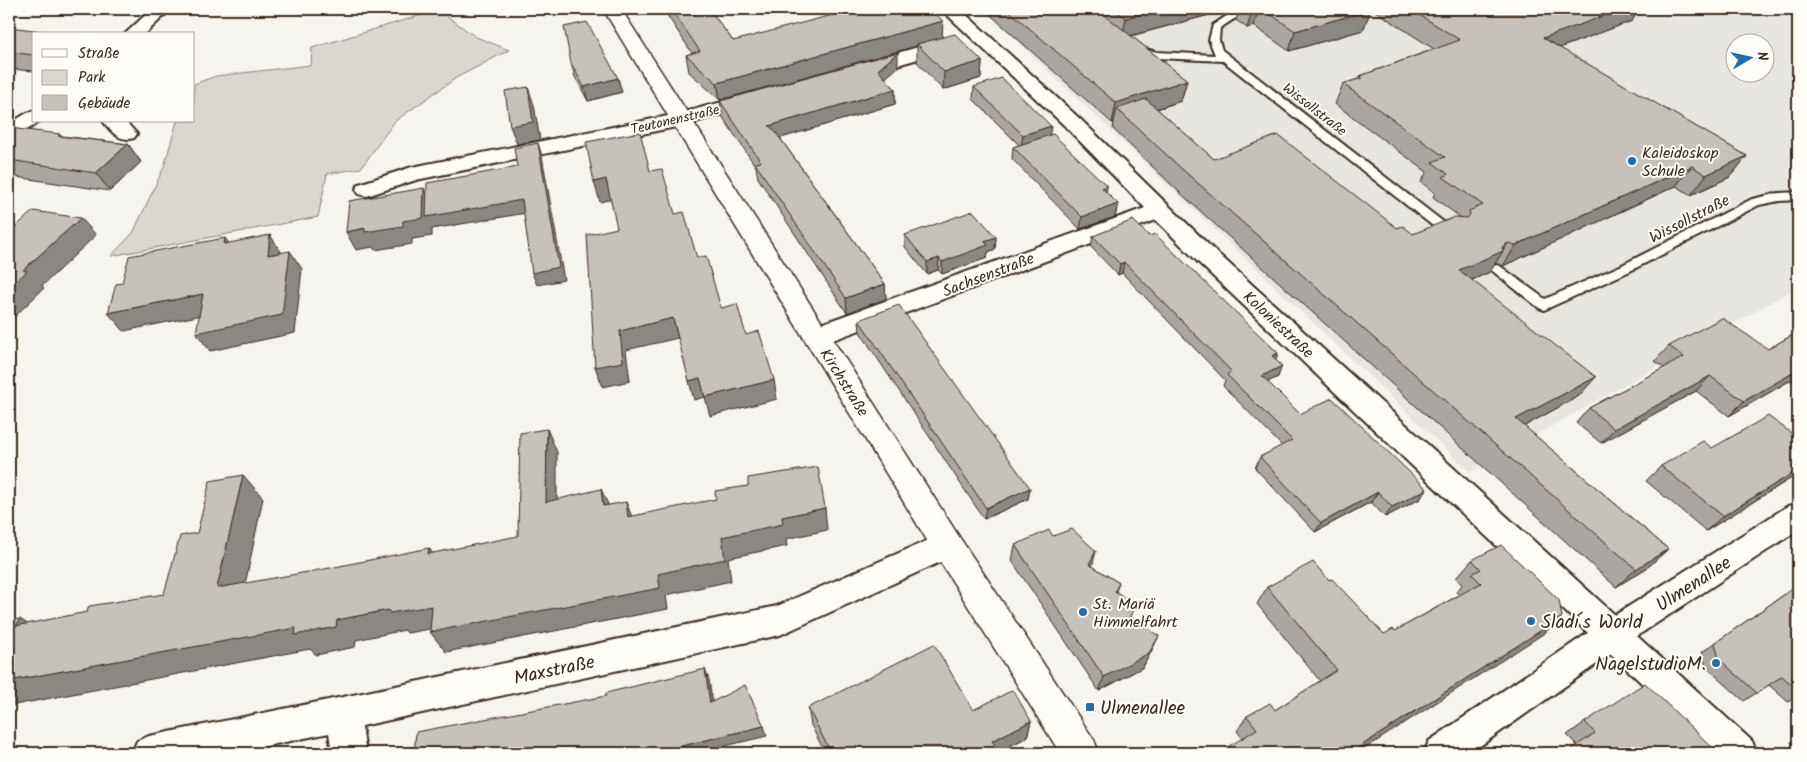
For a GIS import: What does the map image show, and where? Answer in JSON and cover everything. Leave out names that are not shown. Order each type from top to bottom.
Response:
[{"type":"street","points":[[136,32],[162,9]]},
{"type":"street","name":"Kirchstraße","points":[[612,9],[946,545],[1080,753]]},
{"type":"street","name":"Koloniestraße","points":[[950,9],[1073,123],[1254,301],[1740,753]]},
{"type":"street","points":[[848,73],[980,36]]},
{"type":"street","name":"Teutonenstraße","points":[[367,188],[412,174],[681,120],[772,94]]},
{"type":"street","points":[[9,134],[32,118]]},
{"type":"street","name":"Sachsenstraße","points":[[816,336],[1160,210]]},
{"type":"street","name":"Ulmenallee","points":[[1441,753],[1613,634],[1798,515]]},
{"type":"street","name":"Maxstraße","points":[[149,753],[343,714],[780,620],[946,545]]},
{"type":"street","points":[[343,714],[349,753]]},
{"type":"lane","name":"Wissollstraße","points":[[1259,9],[1231,17],[1216,27],[1214,34],[1215,47],[1226,58],[1451,234]]},
{"type":"lane","points":[[1121,44],[1158,55],[1226,58]]},
{"type":"lane","name":"Wissollstraße","points":[[1496,269],[1544,305],[1624,269],[1756,202],[1779,197],[1798,196]]},
{"type":"shaded area","points":[[983,9],[1798,9],[1798,287],[1470,472]]},
{"type":"green space","points":[[438,10],[476,37],[509,50],[456,78],[395,121],[361,168],[327,174],[318,217],[111,256],[133,233],[164,167],[177,122],[195,122],[195,84],[216,76],[311,65],[312,48]]},
{"type":"building","points":[[671,9],[709,9],[733,41],[855,9],[930,9],[943,21],[717,83],[686,55],[700,51]]},
{"type":"building","points":[[1007,9],[1097,9],[1187,80],[1116,103]]},
{"type":"building","points":[[1114,9],[1162,9],[1126,18]]},
{"type":"building","points":[[1263,9],[1371,9],[1371,10],[1295,31]]},
{"type":"building","points":[[1410,9],[1623,9],[1543,38],[1747,156],[1706,175],[1692,166],[1516,245],[1508,243],[1502,247],[1503,251],[1459,270],[1596,377],[1516,419],[1668,549],[1636,569],[1183,170],[1117,109],[1146,99],[1214,159],[1278,135],[1397,228],[1403,226],[1413,234],[1455,217],[1467,218],[1470,215],[1469,211],[1483,205],[1443,177],[1448,174],[1432,162],[1445,157],[1343,84],[1362,78],[1360,76],[1460,40]]},
{"type":"building","points":[[587,22],[618,78],[584,87],[571,63],[564,27]]},
{"type":"building","points":[[9,27],[50,32],[32,32],[32,55],[9,52]]},
{"type":"building","points":[[955,34],[982,61],[944,72],[917,44]]},
{"type":"building","points":[[898,52],[878,70],[895,89],[769,126],[774,130],[885,284],[846,298],[755,163],[761,162],[720,101]]},
{"type":"building","points":[[1002,78],[1051,126],[1023,135],[974,87]]},
{"type":"building","points":[[528,87],[533,122],[510,126],[505,91]]},
{"type":"building","points":[[9,128],[128,144],[96,173],[9,160]]},
{"type":"building","points":[[640,132],[650,171],[662,169],[675,214],[684,212],[697,258],[706,256],[721,308],[737,304],[746,335],[759,331],[774,380],[705,397],[700,378],[689,381],[673,318],[620,331],[623,362],[595,367],[587,235],[617,228],[606,179],[594,182],[586,142]]},
{"type":"building","points":[[1053,134],[1107,186],[1102,188],[1118,204],[1082,217],[1013,147]]},
{"type":"building","points":[[538,143],[559,267],[532,273],[522,200],[426,217],[427,183],[517,167],[514,148]]},
{"type":"building","points":[[424,188],[423,218],[403,221],[403,226],[365,232],[365,228],[346,232],[349,201]]},
{"type":"building","points":[[33,211],[81,218],[23,270],[27,271],[9,288],[9,233]]},
{"type":"building","points":[[973,211],[996,237],[984,241],[988,245],[942,262],[939,258],[927,262],[905,235]]},
{"type":"building","points":[[1133,220],[1149,236],[1155,234],[1278,353],[1272,356],[1282,366],[1262,376],[1300,414],[1332,398],[1427,489],[1392,507],[1378,492],[1321,523],[1260,457],[1292,440],[1227,375],[1231,371],[1124,262],[1120,264],[1093,236]]},
{"type":"building","points":[[270,235],[268,255],[290,251],[282,315],[196,333],[203,294],[108,313],[116,284],[122,283],[129,256],[225,238],[224,244]]},
{"type":"building","points":[[899,305],[1030,488],[986,508],[859,320]]},
{"type":"building","points":[[1722,318],[1768,349],[1798,332],[1798,370],[1744,401],[1710,376],[1614,429],[1589,408],[1684,357],[1669,346]]},
{"type":"building","points":[[1768,416],[1798,438],[1798,470],[1723,516],[1661,466],[1703,441],[1712,448]]},
{"type":"building","points":[[547,429],[546,502],[601,489],[603,506],[626,502],[628,517],[716,499],[715,491],[748,486],[748,478],[818,467],[825,508],[782,517],[783,524],[722,537],[725,559],[658,574],[660,588],[430,632],[432,606],[390,613],[388,610],[337,620],[336,627],[295,635],[296,628],[9,681],[9,621],[20,619],[16,626],[87,612],[89,606],[164,594],[180,536],[197,533],[210,481],[243,475],[217,588],[429,548],[428,554],[518,536],[520,433]]},
{"type":"building","name":"St. Mariä Himmelfahrt","points":[[1072,529],[1096,551],[1089,564],[1119,583],[1115,591],[1135,604],[1130,617],[1159,636],[1149,653],[1104,677],[1015,545],[1049,530],[1053,536]]},
{"type":"building","points":[[1501,545],[1559,600],[1562,617],[1350,753],[1218,753],[1257,729],[1247,716],[1270,703],[1275,710],[1337,670],[1267,587],[1313,562],[1329,580],[1332,579],[1384,634],[1393,629],[1395,631],[1481,583],[1472,574],[1481,569],[1472,560]]},
{"type":"building","points":[[1798,585],[1798,690],[1782,676],[1757,693],[1719,659],[1715,643]]},
{"type":"building","points":[[934,644],[973,710],[1013,690],[1031,721],[992,741],[1000,753],[878,753],[875,748],[865,753],[831,753],[808,708]]},
{"type":"building","points":[[705,669],[710,703],[745,685],[764,726],[669,749],[670,753],[414,753],[416,732],[606,696],[606,693]]},
{"type":"building","points":[[1645,683],[1718,753],[1566,753],[1595,733],[1585,722]]},
{"type":"place","name":"Kaleidoskop Schule","points":[[1632,161]]},
{"type":"place","name":"St. Mariä Himmelfahrt","points":[[1083,612]]},
{"type":"place","name":"Sladi´s World","points":[[1531,621]]},
{"type":"place","name":"NagelstudioM.","points":[[1716,663]]},
{"type":"place","name":"Ulmenallee","points":[[1090,707]]}]
